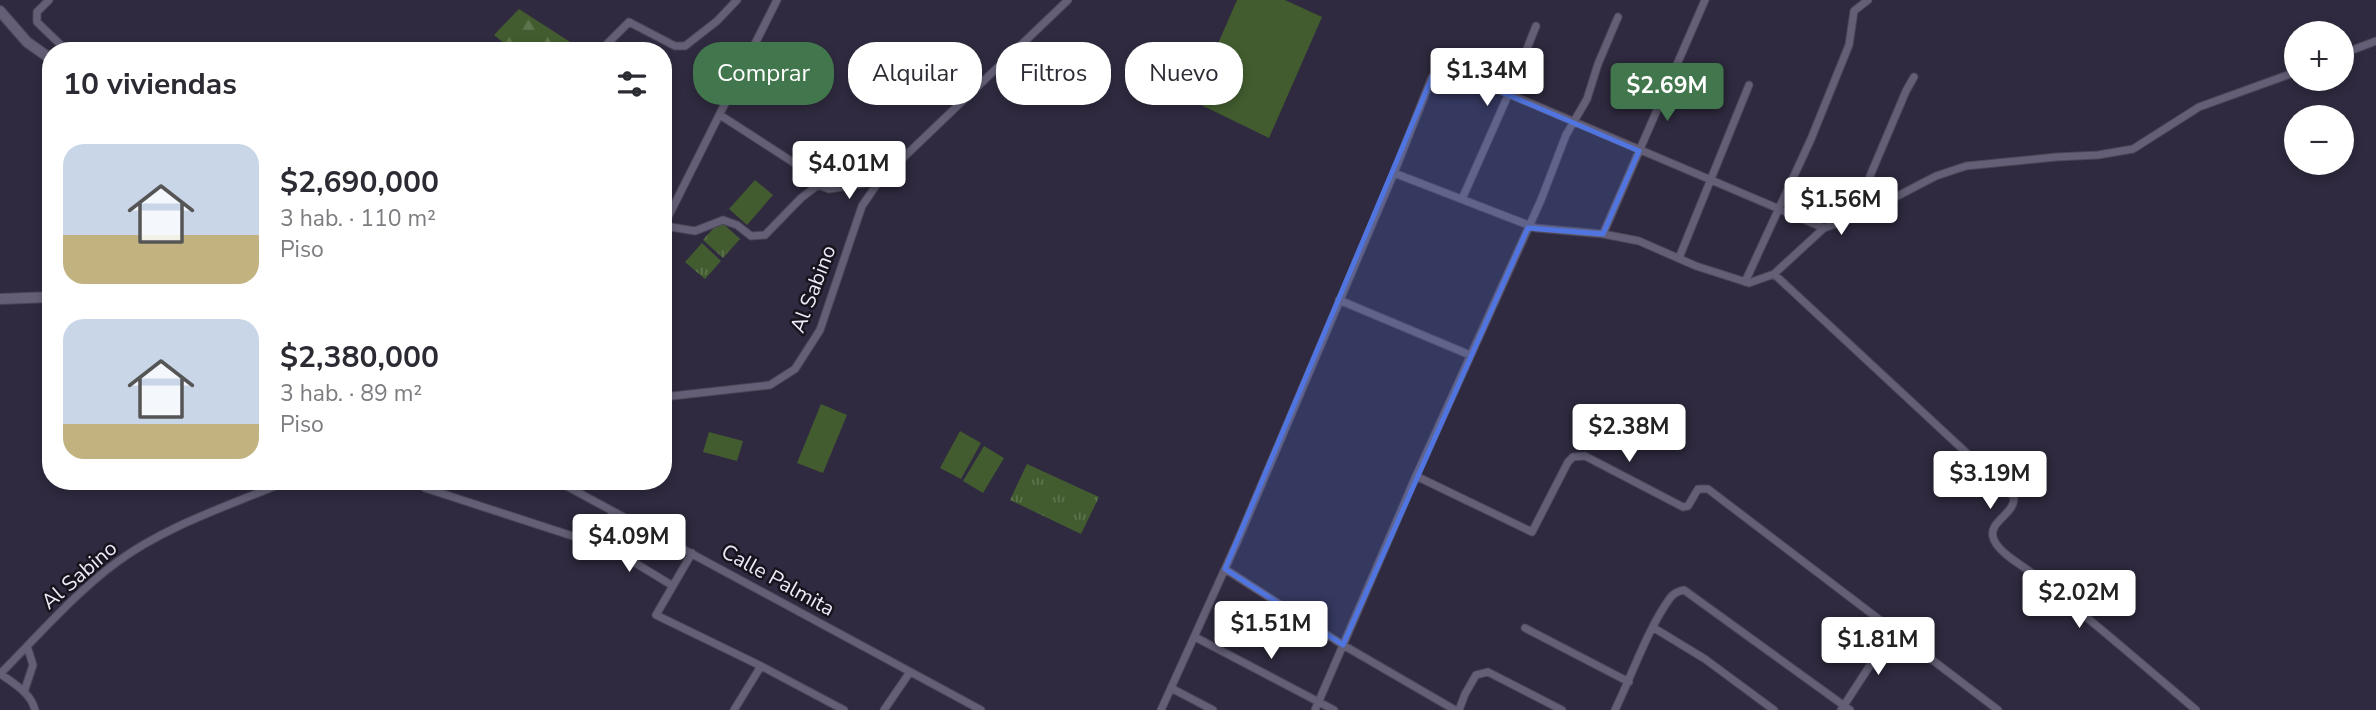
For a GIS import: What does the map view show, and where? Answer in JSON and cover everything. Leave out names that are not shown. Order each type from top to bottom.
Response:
[{"type":"main road","points":[[0,11],[27,42],[42,53]]},
{"type":"main road","points":[[0,299],[42,297]]},
{"type":"street","points":[[49,0],[37,12],[37,22],[58,42]]},
{"type":"street","points":[[672,44],[685,46],[709,28],[737,0]]},
{"type":"street","points":[[672,210],[777,0]]},
{"type":"street","name":"Al Sabino","points":[[672,396],[770,385],[795,369],[820,330],[862,206],[879,181],[1069,0]]},
{"type":"street","points":[[1603,234],[1705,0]]},
{"type":"street","points":[[1745,282],[1811,139],[1849,45],[1854,11],[1868,0]]},
{"type":"street","points":[[1315,710],[1416,476],[1529,226],[1566,135],[1587,99],[1618,17]]},
{"type":"street","points":[[609,42],[629,22],[667,42]]},
{"type":"street","points":[[1462,199],[1536,26]]},
{"type":"street","points":[[2354,49],[2376,41]]},
{"type":"street","points":[[1161,710],[1225,569],[1394,173],[1432,77],[1440,71],[1448,69],[1457,72],[1824,229]]},
{"type":"street","points":[[1394,173],[1529,226],[1639,241],[1745,282],[1774,274],[1824,229],[1861,215],[1936,176],[1966,166],[2098,155],[2133,149],[2199,107],[2284,76]]},
{"type":"street","points":[[1861,215],[1870,176],[1914,77]]},
{"type":"street","points":[[1679,258],[1749,85]]},
{"type":"street","points":[[720,115],[805,170],[818,185],[829,189],[879,181]]},
{"type":"street","points":[[672,227],[695,231],[723,220],[737,225],[751,236],[765,235],[801,198],[818,185]]},
{"type":"street","points":[[1774,274],[2014,497],[2013,508],[1993,532],[1994,540],[2000,549],[2050,587],[2196,710]]},
{"type":"street","points":[[1339,300],[1470,355]]},
{"type":"street","points":[[1416,476],[1532,533],[1569,462],[1578,456],[1585,456],[1683,507],[1688,506],[1698,489],[1708,489],[1997,710]]},
{"type":"street","name":"Al Sabino","points":[[0,674],[105,572],[134,550],[259,490]]},
{"type":"street","points":[[431,490],[614,550],[673,586]]},
{"type":"street","name":"Calle Palmita","points":[[573,490],[981,710]]},
{"type":"street","points":[[594,543],[613,512]]},
{"type":"street","points":[[692,552],[656,615],[844,710]]},
{"type":"street","points":[[1225,569],[1343,645],[1457,710],[1476,676],[1488,672],[1562,710]]},
{"type":"street","points":[[1615,710],[1654,628],[1671,597],[1679,591],[1684,590],[1845,708],[1894,629]]},
{"type":"street","points":[[1525,628],[1629,682]]},
{"type":"street","points":[[1654,628],[1704,659],[1774,710]]},
{"type":"street","points":[[1195,637],[1334,710]]},
{"type":"street","points":[[24,692],[33,665],[27,646]]},
{"type":"street","points":[[734,710],[761,666]]},
{"type":"street","points":[[884,710],[909,672]]},
{"type":"street","points":[[0,674],[24,692],[35,710]]},
{"type":"street","points":[[1171,688],[1213,710]]},
{"type":"highlighted area","points":[[1448,69],[1639,151],[1603,234],[1528,228],[1343,645],[1225,569],[1432,77]]},
{"type":"green space","points":[[1237,0],[1285,0],[1322,17],[1269,138],[1201,105],[1243,105],[1243,42],[1219,42]]},
{"type":"green space","points":[[519,9],[570,42],[502,42],[494,35]]},
{"type":"green space","points":[[755,180],[773,195],[747,225],[729,209]]},
{"type":"green space","points":[[720,221],[740,239],[723,258],[703,240]]},
{"type":"green space","points":[[702,243],[721,261],[705,279],[685,262]]},
{"type":"green space","points":[[821,404],[847,415],[823,473],[797,463]]},
{"type":"green space","points":[[960,431],[981,443],[961,479],[940,468]]},
{"type":"green space","points":[[709,432],[743,441],[737,461],[703,452]]},
{"type":"green space","points":[[984,446],[1004,458],[983,493],[963,481]]},
{"type":"green space","points":[[1027,464],[1099,497],[1081,534],[1010,500]]}]
